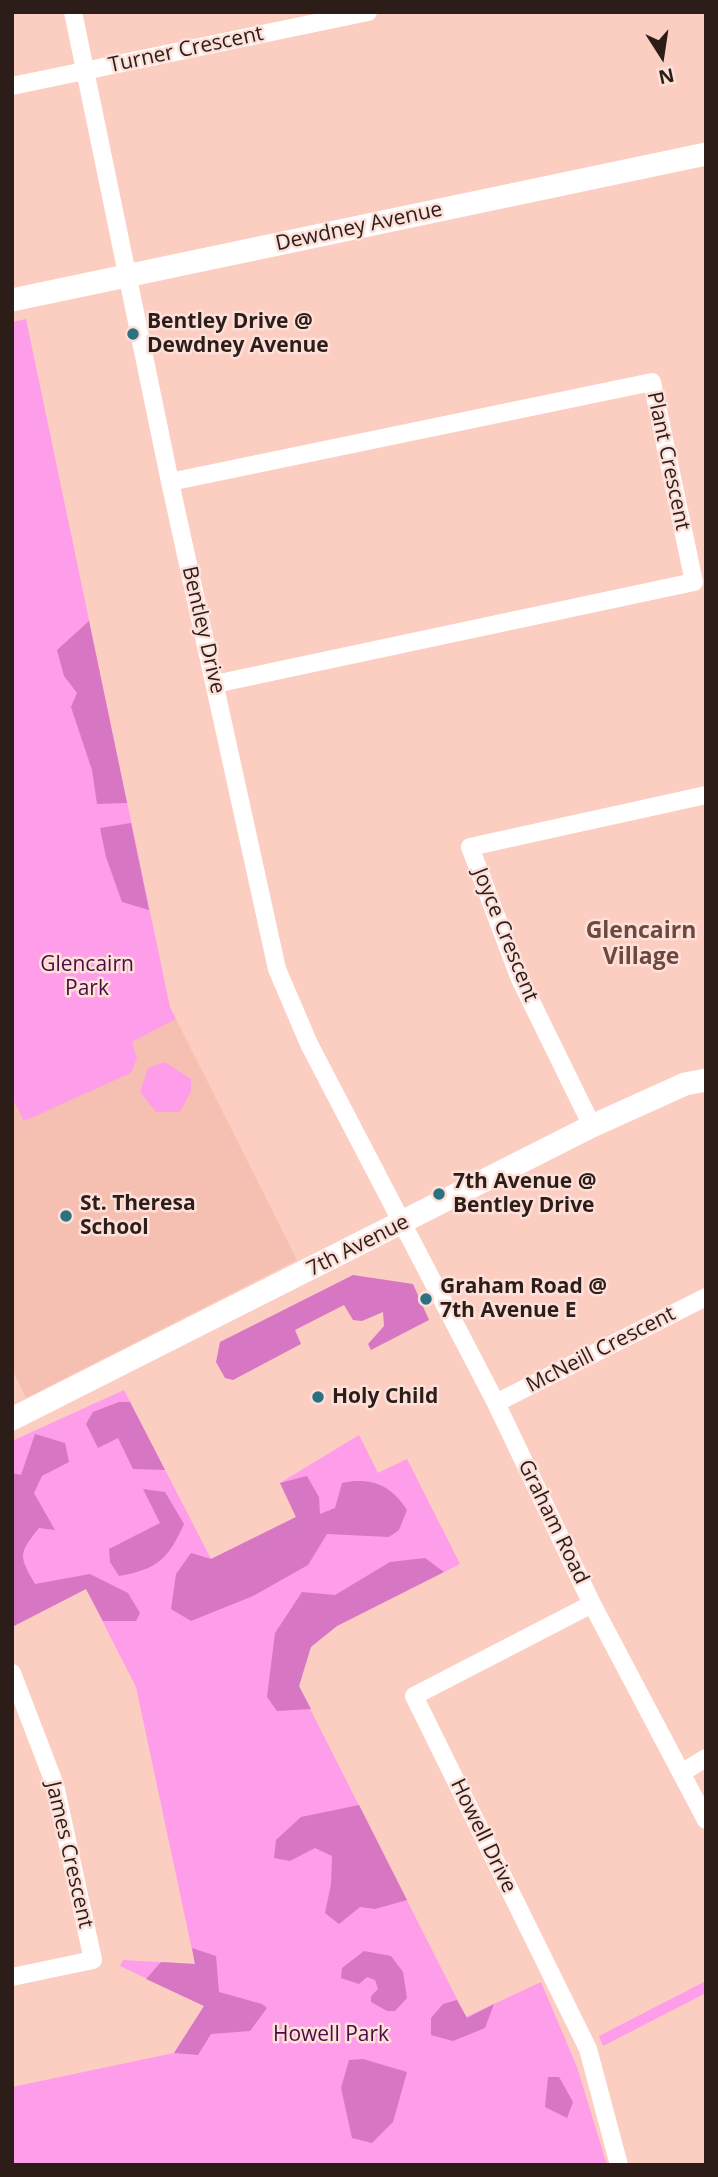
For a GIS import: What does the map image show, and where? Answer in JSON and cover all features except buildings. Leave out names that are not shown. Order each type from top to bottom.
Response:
[{"type":"street","name":"Bentley Drive","points":[[73,12],[170,482],[277,969],[309,1044],[402,1224]]},
{"type":"street","name":"Turner Crescent","points":[[12,86],[368,12]]},
{"type":"street","name":"Dewdney Avenue","points":[[12,300],[706,154]]},
{"type":"street","name":"Plant Crescent","points":[[170,482],[652,382],[694,582],[215,684]]},
{"type":"street","name":"Joyce Crescent","points":[[592,1126],[520,979],[470,847],[706,795]]},
{"type":"street","name":"7th Avenue","points":[[15,1411],[402,1224],[592,1126],[685,1084],[706,1080]]},
{"type":"street","name":"Graham Road","points":[[402,1224],[496,1403],[592,1604],[706,1819]]},
{"type":"street","name":"McNeill Crescent","points":[[496,1403],[706,1297]]},
{"type":"street","name":"Howell Drive","points":[[592,1604],[414,1696],[588,2049],[620,2165]]},
{"type":"street","name":"James Crescent","points":[[12,1673],[55,1785],[93,1960],[12,1977]]},
{"type":"street","points":[[681,1773],[706,1758]]},
{"type":"shaded area","points":[[89,621],[127,803],[97,804],[92,770],[71,707],[77,693],[64,676],[57,650]]},
{"type":"shaded area","points":[[131,823],[149,910],[122,902],[106,857],[100,828]]},
{"type":"shaded area","points":[[176,1019],[297,1260],[26,1398],[12,1369],[12,1104]]},
{"type":"shaded area","points":[[353,1275],[413,1284],[429,1320],[371,1350],[368,1344],[384,1326],[383,1312],[362,1321],[353,1320],[344,1305],[295,1330],[301,1344],[233,1380],[225,1378],[216,1362],[220,1342]]},
{"type":"shaded area","points":[[119,1402],[130,1402],[165,1470],[133,1469],[118,1438],[98,1448],[86,1424],[93,1412]]},
{"type":"shaded area","points":[[35,1434],[65,1443],[69,1462],[42,1476],[34,1493],[55,1530],[39,1528],[27,1544],[23,1555],[30,1575],[35,1584],[90,1574],[128,1593],[140,1613],[136,1621],[103,1621],[86,1589],[12,1627],[12,1473],[21,1475]]},
{"type":"shaded area","points":[[307,1476],[319,1497],[320,1514],[335,1508],[342,1483],[371,1482],[387,1489],[407,1510],[399,1530],[389,1537],[327,1534],[308,1565],[253,1596],[191,1621],[171,1609],[176,1574],[191,1553],[211,1559],[296,1517],[280,1483]]},
{"type":"shaded area","points":[[143,1489],[165,1492],[184,1524],[173,1546],[160,1560],[143,1570],[119,1576],[110,1562],[109,1549],[160,1523]]},
{"type":"shaded area","points":[[425,1558],[444,1572],[337,1626],[311,1647],[299,1686],[311,1709],[277,1711],[267,1697],[275,1633],[302,1592],[335,1595],[390,1562]]},
{"type":"shaded area","points":[[359,1805],[407,1900],[375,1909],[360,1907],[339,1924],[325,1913],[331,1884],[332,1856],[315,1848],[290,1861],[274,1858],[276,1840],[301,1817]]},
{"type":"shaded area","points":[[192,1948],[216,1956],[219,1992],[262,2004],[267,2008],[250,2031],[211,2034],[198,2055],[174,2053],[204,2006],[146,1979],[161,1962],[195,1964]]},
{"type":"shaded area","points":[[364,1951],[391,1956],[403,1972],[407,1998],[395,2011],[387,2011],[371,2002],[371,1996],[378,1989],[375,1980],[367,1977],[359,1984],[341,1978],[342,1968]]},
{"type":"shaded area","points":[[457,2000],[467,2018],[494,2004],[485,2028],[453,2041],[431,2035],[431,2018],[443,2004]]},
{"type":"shaded area","points":[[363,2059],[407,2072],[393,2122],[372,2143],[352,2138],[341,2088],[349,2060]]},
{"type":"shaded area","points":[[548,2077],[559,2077],[573,2102],[567,2118],[545,2107]]},
{"type":"green space","name":"Glencairn Park","points":[[26,319],[170,1007],[176,1019],[132,1042],[137,1058],[131,1073],[24,1121],[15,1103],[12,1104],[12,322]]},
{"type":"green space","points":[[165,1062],[191,1079],[191,1091],[180,1112],[156,1112],[140,1092],[148,1068]]},
{"type":"green space","name":"Howell Park","points":[[124,1390],[211,1559],[296,1517],[280,1483],[359,1435],[378,1473],[407,1459],[460,1564],[337,1626],[310,1647],[299,1687],[466,2017],[541,1982],[577,2067],[607,2165],[12,2165],[12,2087],[174,2053],[204,2006],[120,1966],[123,1960],[195,1964],[136,1687],[86,1589],[12,1627],[12,1441]]},
{"type":"green space","points":[[706,1981],[706,1993],[603,2046],[599,2036]]},
{"type":"place","name":"Bentley Drive @ Dewdney Avenue","points":[[133,334]]},
{"type":"place","name":"7th Avenue @ Bentley Drive","points":[[439,1194]]},
{"type":"place","name":"St. Theresa School","points":[[66,1216]]},
{"type":"place","name":"Graham Road @ 7th Avenue E","points":[[426,1299]]},
{"type":"place","name":"Holy Child","points":[[318,1397]]},
{"type":"district","name":"Glencairn Village","points":[[641,944]]}]
